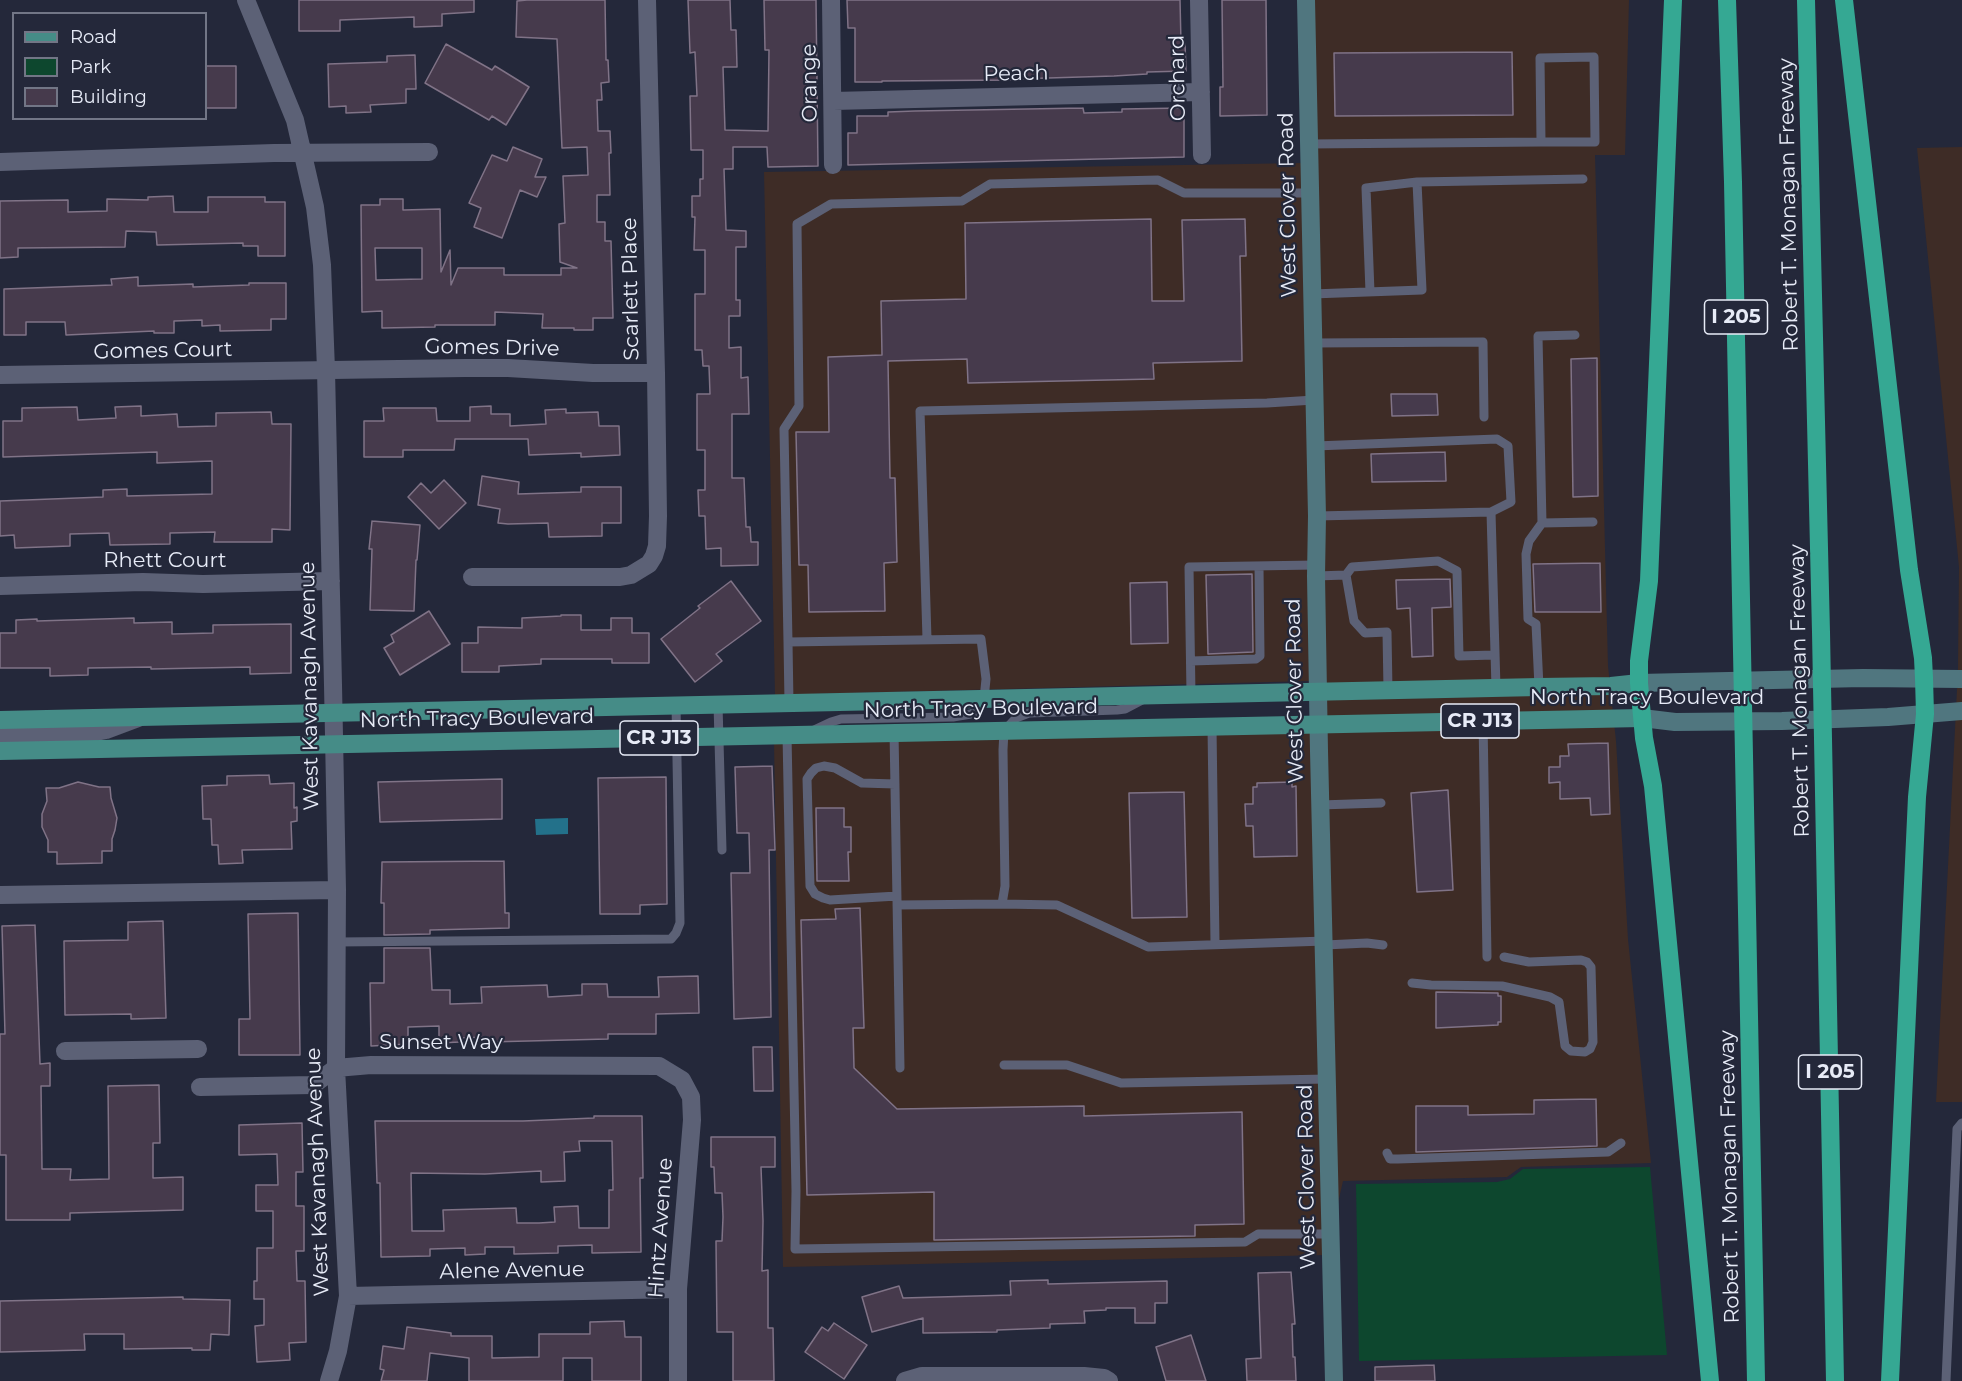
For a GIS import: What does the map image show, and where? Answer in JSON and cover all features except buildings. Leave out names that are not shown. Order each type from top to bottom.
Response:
[{"type":"highway","points":[[1673,0],[1649,581],[1639,661],[1639,683],[1644,738],[1653,786],[1710,1381]]},
{"type":"highway","name":"Robert T. Monagan Freeway","points":[[1727,0],[1733,194],[1756,1381]]},
{"type":"highway","name":"Robert T. Monagan Freeway","points":[[1806,0],[1824,763],[1835,1381]]},
{"type":"highway","points":[[1844,0],[1909,570],[1924,678],[1925,714],[1917,798],[1890,1381]]},
{"type":"main road","name":"North Tracy Boulevard","points":[[0,720],[1611,686],[1639,683]]},
{"type":"main road","name":"North Tracy Boulevard","points":[[0,751],[1642,718]]},
{"type":"street","name":"West Kavanagh Avenue","points":[[246,0],[295,120],[315,207],[322,265],[334,713],[337,890],[336,1068],[348,1296],[338,1351],[329,1381]]},
{"type":"street","name":"Scarlett Place","points":[[471,577],[620,577],[641,570],[654,556],[658,536],[656,373],[647,0]]},
{"type":"street","name":"Orange","points":[[831,0],[833,165]]},
{"type":"street","name":"Orchard","points":[[1199,0],[1202,155]]},
{"type":"street","name":"West Clover Road","points":[[1306,0],[1316,446],[1318,725],[1334,1381]]},
{"type":"street","name":"Peach","points":[[832,101],[1201,92]]},
{"type":"street","points":[[0,162],[303,153],[429,152]]},
{"type":"street","name":"Gomes Drive","points":[[326,370],[508,368],[592,373],[656,373]]},
{"type":"street","name":"Gomes Court","points":[[0,375],[326,370]]},
{"type":"street","name":"Rhett Court","points":[[0,586],[142,582],[203,584],[331,581]]},
{"type":"street","name":"North Tracy Boulevard","points":[[1639,683],[1962,679]]},
{"type":"street","name":"North Tracy Boulevard","points":[[1642,718],[1675,722],[1782,721],[1888,717],[1962,711]]},
{"type":"street","points":[[0,734],[96,732],[140,717]]},
{"type":"street","points":[[0,895],[337,890]]},
{"type":"street","points":[[65,1052],[198,1049]]},
{"type":"street","name":"Sunset Way","points":[[200,1087],[312,1084],[336,1068],[371,1065],[659,1066],[682,1080]]},
{"type":"street","name":"Hintz Avenue","points":[[678,1381],[678,1289],[692,1120],[691,1097],[682,1080]]},
{"type":"street","name":"Alene Avenue","points":[[348,1296],[678,1289]]},
{"type":"street","points":[[905,1381],[922,1376],[1084,1376],[1104,1378],[1109,1381]]},
{"type":"lane","points":[[1309,144],[1595,142],[1594,57],[1540,58],[1541,142]]},
{"type":"lane","points":[[1370,292],[1366,188],[1417,182],[1583,179]]},
{"type":"lane","points":[[789,703],[784,429],[799,406],[797,224],[831,204],[962,201],[990,184],[1158,180],[1184,193],[1310,193]]},
{"type":"lane","points":[[1312,294],[1422,290],[1417,182]]},
{"type":"lane","points":[[1539,687],[1536,624],[1528,619],[1526,554],[1528,541],[1542,523],[1538,336],[1575,335]]},
{"type":"lane","points":[[1313,343],[1483,342],[1484,417]]},
{"type":"lane","points":[[927,639],[921,411],[1314,400]]},
{"type":"lane","points":[[1316,446],[1497,439],[1508,446],[1511,502],[1491,512],[1317,516]]},
{"type":"lane","points":[[1491,512],[1496,688]]},
{"type":"lane","points":[[1542,523],[1593,522]]},
{"type":"lane","points":[[1388,690],[1387,632],[1365,633],[1354,621],[1347,575],[1352,567],[1438,561],[1457,571],[1460,656],[1494,655]]},
{"type":"lane","points":[[1191,694],[1189,567],[1259,566],[1316,570],[1347,575]]},
{"type":"lane","points":[[1191,661],[1256,659],[1260,656],[1259,566]]},
{"type":"lane","points":[[788,642],[981,639],[986,679],[984,699],[978,710],[962,716],[841,720],[831,722],[807,734]]},
{"type":"lane","points":[[1002,904],[1005,886],[1004,730],[1016,718],[1029,713],[1117,710],[1152,695]]},
{"type":"lane","points":[[718,704],[722,850]]},
{"type":"lane","points":[[336,942],[671,939],[680,923],[676,705]]},
{"type":"lane","points":[[1483,721],[1487,957]]},
{"type":"lane","points":[[1212,727],[1215,944]]},
{"type":"lane","points":[[894,732],[900,1068]]},
{"type":"lane","points":[[787,735],[796,1191],[795,1249],[1245,1242],[1258,1234],[1330,1234]]},
{"type":"lane","points":[[895,784],[862,783],[835,768],[824,766],[816,768],[807,779],[810,886],[815,894],[830,900],[1057,905],[1148,946],[1325,943],[1383,945]]},
{"type":"lane","points":[[1320,805],[1381,803]]},
{"type":"lane","points":[[1412,982],[1431,985],[1502,986],[1550,997],[1559,1002],[1565,1046],[1571,1051],[1585,1052],[1590,1049],[1593,1042],[1591,967],[1587,962],[1581,960],[1529,962],[1504,957]]},
{"type":"lane","points":[[1004,1065],[1067,1065],[1121,1083],[1328,1079]]},
{"type":"lane","points":[[1946,1381],[1958,1129],[1962,1123]]},
{"type":"lane","points":[[1386,1153],[1390,1159],[1398,1159],[1608,1152],[1621,1143]]},
{"type":"shaded area","points":[[1298,0],[1629,0],[1625,155],[1595,155],[1608,666],[1616,741],[1628,939],[1651,1163],[1521,1167],[1507,1177],[1343,1181],[1326,1255],[783,1267],[774,741],[1314,731],[1310,681],[775,695],[764,172],[1303,163]]},
{"type":"shaded area","points":[[1962,147],[1962,1102],[1936,1102],[1958,670],[1959,567],[1917,148]]},
{"type":"green space","points":[[1650,1167],[1667,1355],[1359,1361],[1356,1184],[1497,1182],[1510,1179],[1523,1169]]},
{"type":"water","points":[[568,818],[568,834],[536,835],[535,819]]}]
